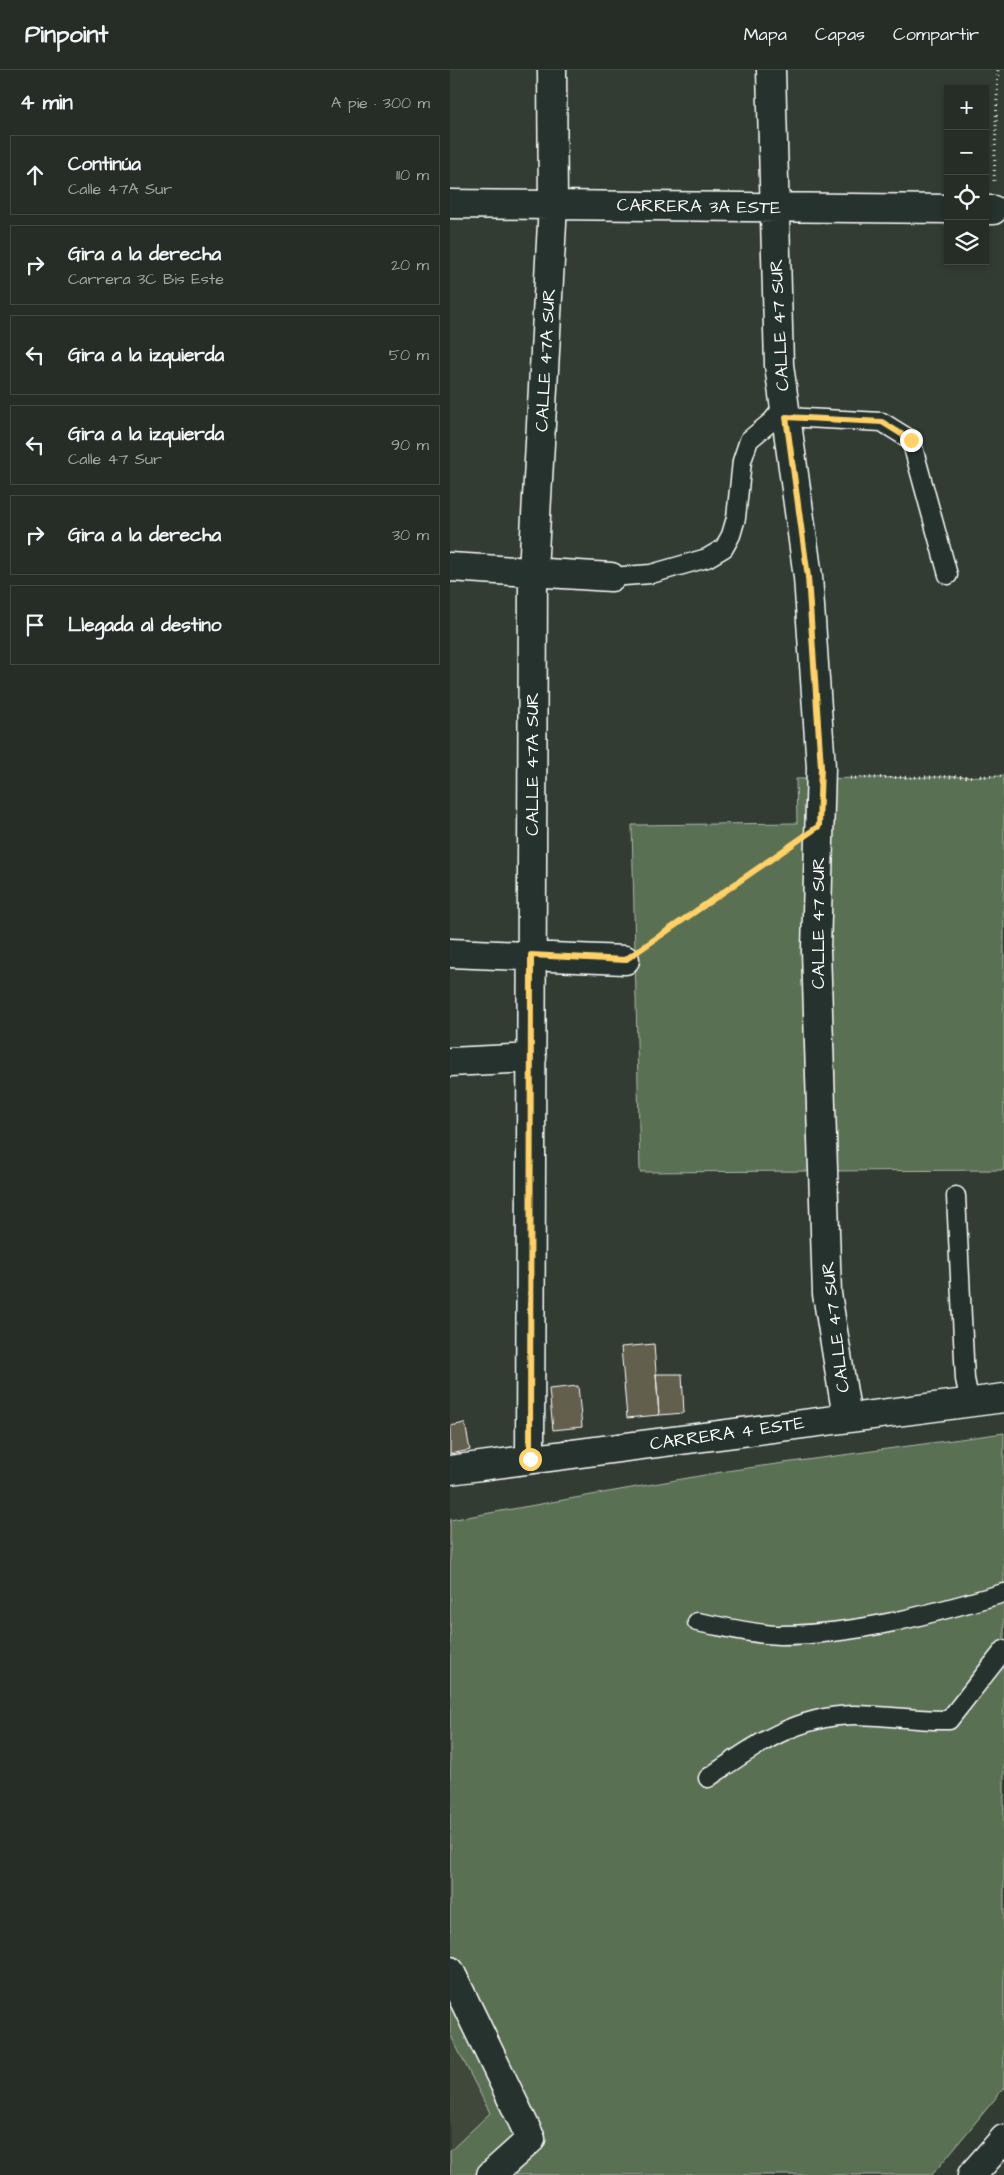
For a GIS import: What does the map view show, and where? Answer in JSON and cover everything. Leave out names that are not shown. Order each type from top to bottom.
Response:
[{"type":"street","name":"CALLE 47A SUR","points":[[530,1459],[533,571],[553,205],[552,70]]},
{"type":"street","name":"CALLE 47 SUR","points":[[771,70],[778,365],[808,577],[820,778],[816,950],[827,1294],[846,1417]]},
{"type":"street","name":"CARRERA 3A ESTE","points":[[450,204],[944,209]]},
{"type":"street","points":[[450,567],[611,577]]},
{"type":"street","points":[[450,953],[625,960]]},
{"type":"street","points":[[450,1062],[532,1058]]},
{"type":"street","name":"CARRERA 4 ESTE","points":[[450,1470],[846,1417],[1004,1398]]},
{"type":"street","points":[[450,1973],[531,2139],[491,2175]]},
{"type":"street","points":[[972,2175],[1004,2139]]},
{"type":"lane","points":[[611,577],[651,574],[707,558],[724,548],[731,535],[736,518],[742,461],[749,440],[785,412],[882,422],[911,440],[948,575]]},
{"type":"lane","points":[[956,1196],[966,1378],[970,1402]]},
{"type":"lane","points":[[697,1622],[778,1635],[864,1629],[952,1608],[1004,1593]]},
{"type":"lane","points":[[708,1778],[758,1744],[786,1729],[816,1720],[853,1715],[927,1721],[950,1720],[1004,1650]]},
{"type":"path","points":[[989,210],[998,70]]},
{"type":"path","points":[[820,778],[1004,776]]},
{"type":"path","points":[[625,960],[819,826]]},
{"type":"shaded area","points":[[450,2034],[490,2114],[450,2153]]},
{"type":"green space","points":[[1004,776],[1004,1170],[640,1172],[632,825],[797,823],[796,779]]},
{"type":"green space","points":[[1004,1433],[1004,2088],[932,2175],[450,2175],[450,2151],[490,2113],[450,2034],[450,1520],[733,1470]]},
{"type":"building","points":[[654,1344],[659,1415],[627,1418],[621,1347]]},
{"type":"building","points":[[656,1374],[682,1374],[684,1413],[659,1415]]},
{"type":"building","points":[[578,1386],[582,1427],[553,1430],[549,1389]]},
{"type":"building","points":[[465,1423],[470,1450],[450,1454],[450,1426]]},
{"type":"route","points":[[530,1459],[531,955],[625,960],[819,826],[821,767],[808,577],[786,417],[882,422],[911,440]]}]
